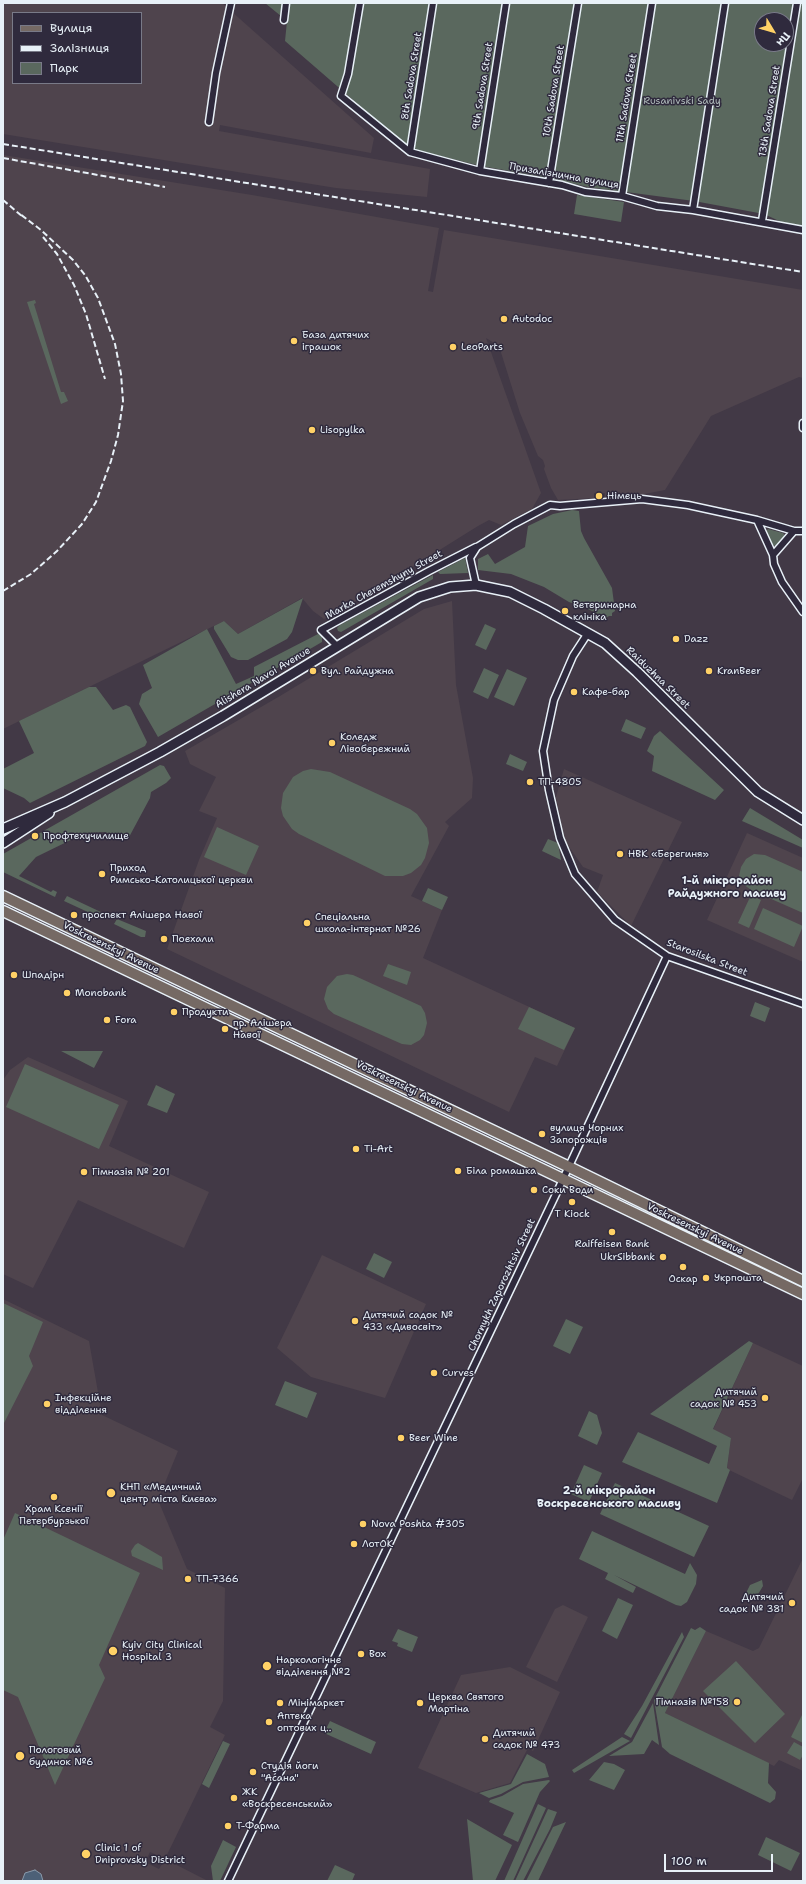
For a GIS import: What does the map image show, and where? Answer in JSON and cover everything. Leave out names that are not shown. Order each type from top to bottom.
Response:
[{"type":"main road","name":"Voskresenskyi Avenue","points":[[3,896],[569,1166],[803,1281]]},
{"type":"main road","name":"Voskresenskyi Avenue","points":[[3,911],[803,1294]]},
{"type":"street","points":[[209,122],[216,73],[231,3]]},
{"type":"street","points":[[284,20],[286,3]]},
{"type":"street","name":"Призалізнична вулиця","points":[[360,3],[348,74],[341,96],[410,152],[480,171],[562,185],[585,192],[622,196],[657,206],[694,210],[762,221],[803,230]]},
{"type":"street","name":"8th Sadova Street","points":[[410,152],[433,3]]},
{"type":"street","name":"9th Sadova Street","points":[[480,171],[506,3]]},
{"type":"street","name":"10th Sadova Street","points":[[549,183],[578,3]]},
{"type":"street","name":"11th Sadova Street","points":[[622,196],[652,3]]},
{"type":"street","points":[[694,210],[725,3]]},
{"type":"street","name":"13th Sadova Street","points":[[762,221],[797,3]]},
{"type":"street","points":[[803,423],[803,428]]},
{"type":"street","name":"Marka Cheremshyny Street","points":[[337,646],[321,630],[429,571],[477,547],[514,524],[550,505],[560,506],[642,499],[688,505],[757,520],[794,531],[803,531]]},
{"type":"street","points":[[757,520],[773,555],[774,564],[782,582],[803,612]]},
{"type":"street","points":[[773,555],[794,531]]},
{"type":"street","points":[[476,585],[470,558],[477,547]]},
{"type":"street","name":"Raiduzhna Street","points":[[476,585],[510,592],[605,643],[637,672],[758,792],[803,820]]},
{"type":"street","name":"Alishera Navoi Avenue","points":[[3,829],[65,802],[160,752],[419,597],[450,587],[476,585]]},
{"type":"street","name":"Starosilska Street","points":[[588,633],[573,656],[554,700],[544,751],[553,809],[560,838],[575,874],[615,920],[667,956],[803,1004]]},
{"type":"street","name":"Alishera Navoi Avenue","points":[[3,843],[29,828],[65,802]]},
{"type":"street","name":"Chornykh Zaporozhtsiv Street","points":[[228,1881],[563,1179],[667,956]]},
{"type":"shaded area","points":[[3,3],[222,3],[374,138],[371,153],[220,125],[219,131],[430,169],[427,197],[336,188],[3,134]]},
{"type":"shaded area","points":[[3,155],[252,195],[439,228],[428,291],[433,292],[444,230],[803,290],[803,378],[799,377],[711,416],[665,490],[634,496],[605,497],[605,493],[594,493],[594,498],[558,500],[551,488],[544,469],[545,466],[543,460],[538,456],[520,413],[499,346],[486,338],[541,493],[532,509],[501,525],[489,520],[377,589],[324,619],[313,611],[302,598],[238,634],[224,621],[3,729],[3,206],[6,202],[3,200]]},
{"type":"shaded area","points":[[452,601],[456,685],[473,778],[472,798],[445,822],[449,826],[411,896],[442,910],[423,958],[575,1028],[557,1066],[535,1057],[509,1112],[167,949],[199,860],[217,818],[199,811],[216,777],[190,764],[185,751],[280,696],[424,609]]},
{"type":"shaded area","name":"НВК «Берегиня»","points":[[564,769],[682,822],[631,926],[597,892],[603,875],[583,867],[565,841],[556,797]]},
{"type":"shaded area","points":[[747,833],[803,858],[803,962],[707,920]]},
{"type":"shaded area","name":"Гімназія № 201","points":[[28,1057],[128,1101],[109,1146],[209,1192],[184,1248],[78,1200],[33,1288],[3,1274],[3,1080],[10,1070]]},
{"type":"shaded area","name":"Дитячий садок № 433 «Дивосвіт»","points":[[322,1255],[426,1304],[385,1398],[311,1377],[277,1348]]},
{"type":"shaded area","name":"Kyiv City Clinical Hospital 3","points":[[3,1299],[89,1341],[102,1415],[178,1451],[158,1500],[187,1569],[225,1588],[223,1701],[210,1727],[225,1735],[165,1859],[208,1881],[3,1881]],"holes":[[[150,1852],[165,1859],[159,1869],[145,1862]]]},
{"type":"shaded area","name":"Дитячий садок № 453","points":[[753,1343],[803,1366],[803,1478],[792,1500],[727,1469],[731,1438],[713,1430]]},
{"type":"shaded area","name":"Гімназія №158","points":[[803,1558],[803,1771],[779,1760],[774,1766],[665,1713],[706,1631],[753,1651],[759,1648]]},
{"type":"shaded area","points":[[563,1605],[588,1617],[557,1682],[526,1667],[555,1609]]},
{"type":"shaded area","name":"Дитячий садок № 473","points":[[510,1667],[560,1692],[533,1751],[528,1748],[510,1783],[476,1793],[418,1768],[461,1675]]},
{"type":"green space","name":"Rusanivski Sady","points":[[265,3],[803,3],[803,232],[764,214],[694,201],[588,187],[550,178],[481,166],[416,150],[414,146],[404,144],[285,41],[287,21]]},
{"type":"green space","points":[[577,195],[624,202],[621,222],[574,214]]},
{"type":"green space","points":[[35,300],[36,303],[34,304],[61,392],[64,392],[68,401],[61,404],[27,302]]},
{"type":"green space","points":[[572,510],[579,511],[581,531],[584,538],[612,588],[615,611],[612,613],[612,616],[606,618],[584,607],[569,602],[544,587],[511,574],[478,570],[478,559],[488,554],[495,564],[525,547],[528,526],[553,514]]},
{"type":"green space","points":[[768,529],[783,533],[785,536],[776,546],[771,545],[765,532]]},
{"type":"green space","points":[[465,558],[468,573],[440,574],[438,572]]},
{"type":"green space","points":[[433,575],[433,579],[341,632],[338,631],[337,628],[340,625]]},
{"type":"green space","points":[[303,598],[292,632],[287,639],[248,660],[238,660],[231,657],[214,629],[214,626],[224,621],[238,634]]},
{"type":"green space","points":[[485,624],[496,629],[486,650],[475,645]]},
{"type":"green space","points":[[207,629],[236,684],[254,676],[254,667],[318,634],[322,636],[322,642],[158,737],[139,704],[142,694],[152,688],[143,665]]},
{"type":"green space","points":[[484,668],[499,675],[488,699],[473,692]]},
{"type":"green space","points":[[507,669],[527,678],[514,706],[494,697]]},
{"type":"green space","points":[[89,687],[96,687],[113,710],[126,705],[130,707],[147,742],[145,746],[30,803],[24,798],[3,788],[3,769],[34,753],[19,721]]},
{"type":"green space","points":[[626,719],[646,728],[641,739],[621,731]]},
{"type":"green space","points":[[660,731],[724,790],[715,800],[652,771],[654,756],[647,751],[654,736]]},
{"type":"green space","points":[[510,754],[527,762],[523,771],[506,764]]},
{"type":"green space","points":[[160,765],[164,766],[171,778],[166,783],[151,792],[150,798],[128,839],[105,832],[85,833],[36,857],[19,876],[51,892],[53,890],[57,892],[55,897],[3,872],[3,854]]},
{"type":"green space","points":[[311,769],[330,772],[410,809],[417,814],[427,828],[429,843],[425,858],[421,865],[411,873],[403,876],[385,876],[299,834],[292,829],[283,816],[281,808],[283,793],[293,777],[303,771]]},
{"type":"green space","points":[[750,808],[803,840],[803,848],[742,821]]},
{"type":"green space","points":[[217,827],[259,846],[246,875],[204,857]]},
{"type":"green space","points":[[548,839],[558,843],[561,860],[542,851]]},
{"type":"green space","points":[[754,854],[765,855],[803,872],[803,913],[751,890],[743,884],[739,876],[741,867],[746,859]]},
{"type":"green space","points":[[428,888],[448,897],[442,910],[422,901]]},
{"type":"green space","points":[[751,895],[761,900],[749,928],[738,923]]},
{"type":"green space","points":[[67,896],[105,914],[103,919],[64,901]]},
{"type":"green space","points":[[763,908],[803,926],[794,947],[754,929]]},
{"type":"green space","points":[[117,919],[146,931],[145,937],[141,937],[114,924]]},
{"type":"green space","points":[[388,964],[411,972],[407,985],[383,976]]},
{"type":"green space","points":[[347,974],[353,975],[421,1006],[425,1013],[427,1023],[424,1035],[420,1040],[411,1045],[402,1044],[334,1014],[328,1009],[324,999],[327,987],[337,976]]},
{"type":"green space","points":[[755,1002],[770,1008],[765,1022],[750,1016]]},
{"type":"green space","points":[[529,1007],[575,1028],[564,1050],[518,1029]]},
{"type":"green space","points":[[61,1051],[103,1051],[94,1068]]},
{"type":"green space","points":[[25,1064],[119,1105],[99,1149],[6,1107]]},
{"type":"green space","points":[[156,1085],[175,1094],[167,1113],[147,1105]]},
{"type":"green space","points":[[374,1253],[392,1262],[384,1278],[366,1269]]},
{"type":"green space","points":[[3,1303],[43,1322],[29,1356],[33,1366],[3,1425]]},
{"type":"green space","points":[[566,1319],[583,1327],[570,1354],[553,1346]]},
{"type":"green space","points":[[749,1341],[753,1343],[713,1429],[731,1438],[727,1468],[730,1470],[717,1503],[622,1462],[638,1432],[709,1464],[717,1446],[650,1414]]},
{"type":"green space","points":[[285,1381],[317,1393],[307,1418],[275,1405]]},
{"type":"green space","points":[[589,1411],[597,1415],[602,1433],[597,1445],[578,1436]]},
{"type":"green space","points":[[584,1465],[602,1473],[589,1502],[571,1494]]},
{"type":"green space","points":[[615,1483],[709,1526],[694,1557],[600,1514]]},
{"type":"green space","points":[[15,1513],[140,1573],[99,1665],[105,1678],[55,1785],[18,1697],[3,1690],[3,1540]]},
{"type":"green space","points":[[592,1531],[685,1574],[690,1563],[697,1575],[696,1584],[687,1602],[681,1606],[676,1605],[614,1575],[636,1587],[633,1593],[605,1579],[608,1573],[579,1559]]},
{"type":"green space","points":[[138,1543],[162,1557],[163,1570],[132,1556],[131,1551]]},
{"type":"green space","points":[[762,1580],[763,1586],[757,1596],[751,1599],[745,1595],[750,1585]]},
{"type":"green space","points":[[618,1598],[633,1605],[617,1639],[602,1631]]},
{"type":"green space","points":[[700,1627],[706,1631],[665,1713],[769,1763],[768,1783],[776,1792],[775,1799],[770,1803],[670,1754],[662,1747],[654,1700],[691,1628],[695,1630]]},
{"type":"green space","points":[[398,1629],[418,1637],[412,1652],[397,1646],[398,1643],[392,1641]]},
{"type":"green space","points":[[682,1632],[684,1637],[631,1738],[624,1734],[642,1706]]},
{"type":"green space","points":[[736,1661],[785,1714],[755,1743],[703,1691]]},
{"type":"green space","points":[[653,1703],[659,1745],[652,1740],[644,1754],[609,1756],[632,1742]]},
{"type":"green space","points":[[803,1713],[803,1743],[791,1737]]},
{"type":"green space","points":[[330,1721],[376,1742],[371,1754],[324,1733]]},
{"type":"green space","points":[[622,1737],[630,1741],[574,1773],[572,1770]]},
{"type":"green space","points":[[223,1741],[230,1744],[209,1788],[202,1784]]},
{"type":"green space","points":[[794,1742],[803,1747],[803,1755],[800,1760],[787,1753]]},
{"type":"green space","points":[[527,1754],[545,1764],[549,1777],[523,1782],[501,1794],[489,1798],[479,1793],[511,1784]]},
{"type":"green space","points":[[604,1762],[614,1764],[625,1770],[614,1790],[589,1780]]},
{"type":"green space","points":[[550,1781],[540,1792],[518,1842],[503,1835],[514,1813],[489,1802],[490,1800],[502,1796],[523,1784]]},
{"type":"green space","points":[[538,1804],[546,1808],[513,1881],[504,1881]]},
{"type":"green space","points":[[548,1809],[557,1812],[550,1829],[523,1881],[515,1881]]},
{"type":"green space","points":[[467,1819],[512,1845],[495,1881],[473,1881]]},
{"type":"green space","points":[[566,1822],[538,1881],[526,1881],[553,1827]]},
{"type":"green space","points":[[766,1837],[800,1853],[791,1871],[758,1855]]},
{"type":"green space","points":[[223,1840],[236,1847],[220,1881],[213,1881],[211,1866]]},
{"type":"green space","points":[[335,1865],[355,1874],[352,1881],[327,1881]]},
{"type":"water","points":[[35,1870],[41,1874],[43,1881],[22,1881],[25,1873]]},
{"type":"railway","points":[[3,144],[803,272]]},
{"type":"railway","points":[[3,158],[165,187]]},
{"type":"railway","points":[[3,200],[23,217]]},
{"type":"railway","points":[[3,591],[31,574],[57,551],[82,524],[96,502],[111,461],[118,435],[123,401],[121,374],[115,344],[98,298],[85,275],[73,260],[41,230],[20,214]]},
{"type":"railway","points":[[43,237],[57,254],[74,285],[86,314],[105,379]]},
{"type":"place","name":"Autodoc","points":[[504,319]]},
{"type":"place","name":"База дитячих іграшок","points":[[294,341]]},
{"type":"place","name":"LeoParts","points":[[453,347]]},
{"type":"place","name":"Lisopylka","points":[[312,430]]},
{"type":"place","name":"Німець","points":[[599,496]]},
{"type":"place","name":"Ветеринарна клініка","points":[[565,611]]},
{"type":"place","name":"Dazz","points":[[676,639]]},
{"type":"place","name":"Вул. Райдужна","points":[[313,671]]},
{"type":"place","name":"KranBeer","points":[[709,671]]},
{"type":"place","name":"Кафе-бар","points":[[574,692]]},
{"type":"place","name":"Коледж Лівобережний","points":[[332,743]]},
{"type":"place","name":"ТП-4805","points":[[530,782]]},
{"type":"place","name":"Профтехучилище","points":[[35,836]]},
{"type":"place","name":"НВК «Берегиня»","points":[[620,854]]},
{"type":"place","name":"Приход Римсько-Католицької церкви","points":[[102,874]]},
{"type":"place","name":"проспект Алішера Навої","points":[[74,915]]},
{"type":"place","name":"Спеціальна школа-інтернат №26","points":[[307,923]]},
{"type":"place","name":"Поехали","points":[[164,939]]},
{"type":"place","name":"Шпадірн","points":[[14,975]]},
{"type":"place","name":"Monobank","points":[[67,993]]},
{"type":"place","name":"Продукти","points":[[174,1012]]},
{"type":"place","name":"Fora","points":[[107,1020]]},
{"type":"place","name":"пр. Алішера Навої","points":[[225,1029]]},
{"type":"place","name":"вулиця Чорних Запорожців","points":[[542,1134]]},
{"type":"place","name":"Ti-Art","points":[[356,1149]]},
{"type":"place","name":"Біла ромашка","points":[[458,1171]]},
{"type":"place","name":"Гімназія № 201","points":[[84,1172]]},
{"type":"place","name":"Соки Води","points":[[534,1190]]},
{"type":"place","name":"T Kiock","points":[[572,1202]]},
{"type":"place","name":"Raiffeisen Bank","points":[[612,1232]]},
{"type":"place","name":"UkrSibbank","points":[[663,1257]]},
{"type":"place","name":"Оскар","points":[[683,1267]]},
{"type":"place","name":"Укрпошта","points":[[706,1278]]},
{"type":"place","name":"Дитячий садок № 433 «Дивосвіт»","points":[[355,1321]]},
{"type":"place","name":"Curves","points":[[434,1373]]},
{"type":"place","name":"Дитячий садок № 453","points":[[765,1398]]},
{"type":"place","name":"Інфекційне відділення","points":[[47,1404]]},
{"type":"place","name":"Beer Wine","points":[[401,1438]]},
{"type":"place","name":"КНП «Медичний центр міста Києва»","points":[[111,1493]]},
{"type":"place","name":"Храм Ксенії Петербурзької","points":[[54,1497]]},
{"type":"place","name":"Nova Poshta #305","points":[[363,1524]]},
{"type":"place","name":"ЛотОК","points":[[354,1544]]},
{"type":"place","name":"ТП-7366","points":[[188,1579]]},
{"type":"place","name":"Дитячий садок № 381","points":[[792,1603]]},
{"type":"place","name":"Kyiv City Clinical Hospital 3","points":[[113,1651]]},
{"type":"place","name":"Box","points":[[361,1654]]},
{"type":"place","name":"Наркологічне відділення №2","points":[[267,1666]]},
{"type":"place","name":"Гімназія №158","points":[[737,1702]]},
{"type":"place","name":"Мінімаркет","points":[[280,1703]]},
{"type":"place","name":"Церква Святого Мартіна","points":[[420,1703]]},
{"type":"place","name":"Аптека оптових ц‥","points":[[269,1722]]},
{"type":"place","name":"Дитячий садок № 473","points":[[485,1739]]},
{"type":"place","name":"Пологовий будинок №6","points":[[20,1756]]},
{"type":"place","name":"Студія йоги \"Асана\"","points":[[253,1772]]},
{"type":"place","name":"ЖК «Воскресенський»","points":[[234,1798]]},
{"type":"place","name":"Т-Фарма","points":[[228,1826]]},
{"type":"place","name":"Clinic 1 of Dniprovsky District","points":[[86,1854]]},
{"type":"district","name":"1-й мікрорайон Райдужного масиву","points":[[727,887]]},
{"type":"district","name":"2-й мікрорайон Воскресенського масиву","points":[[609,1497]]}]
